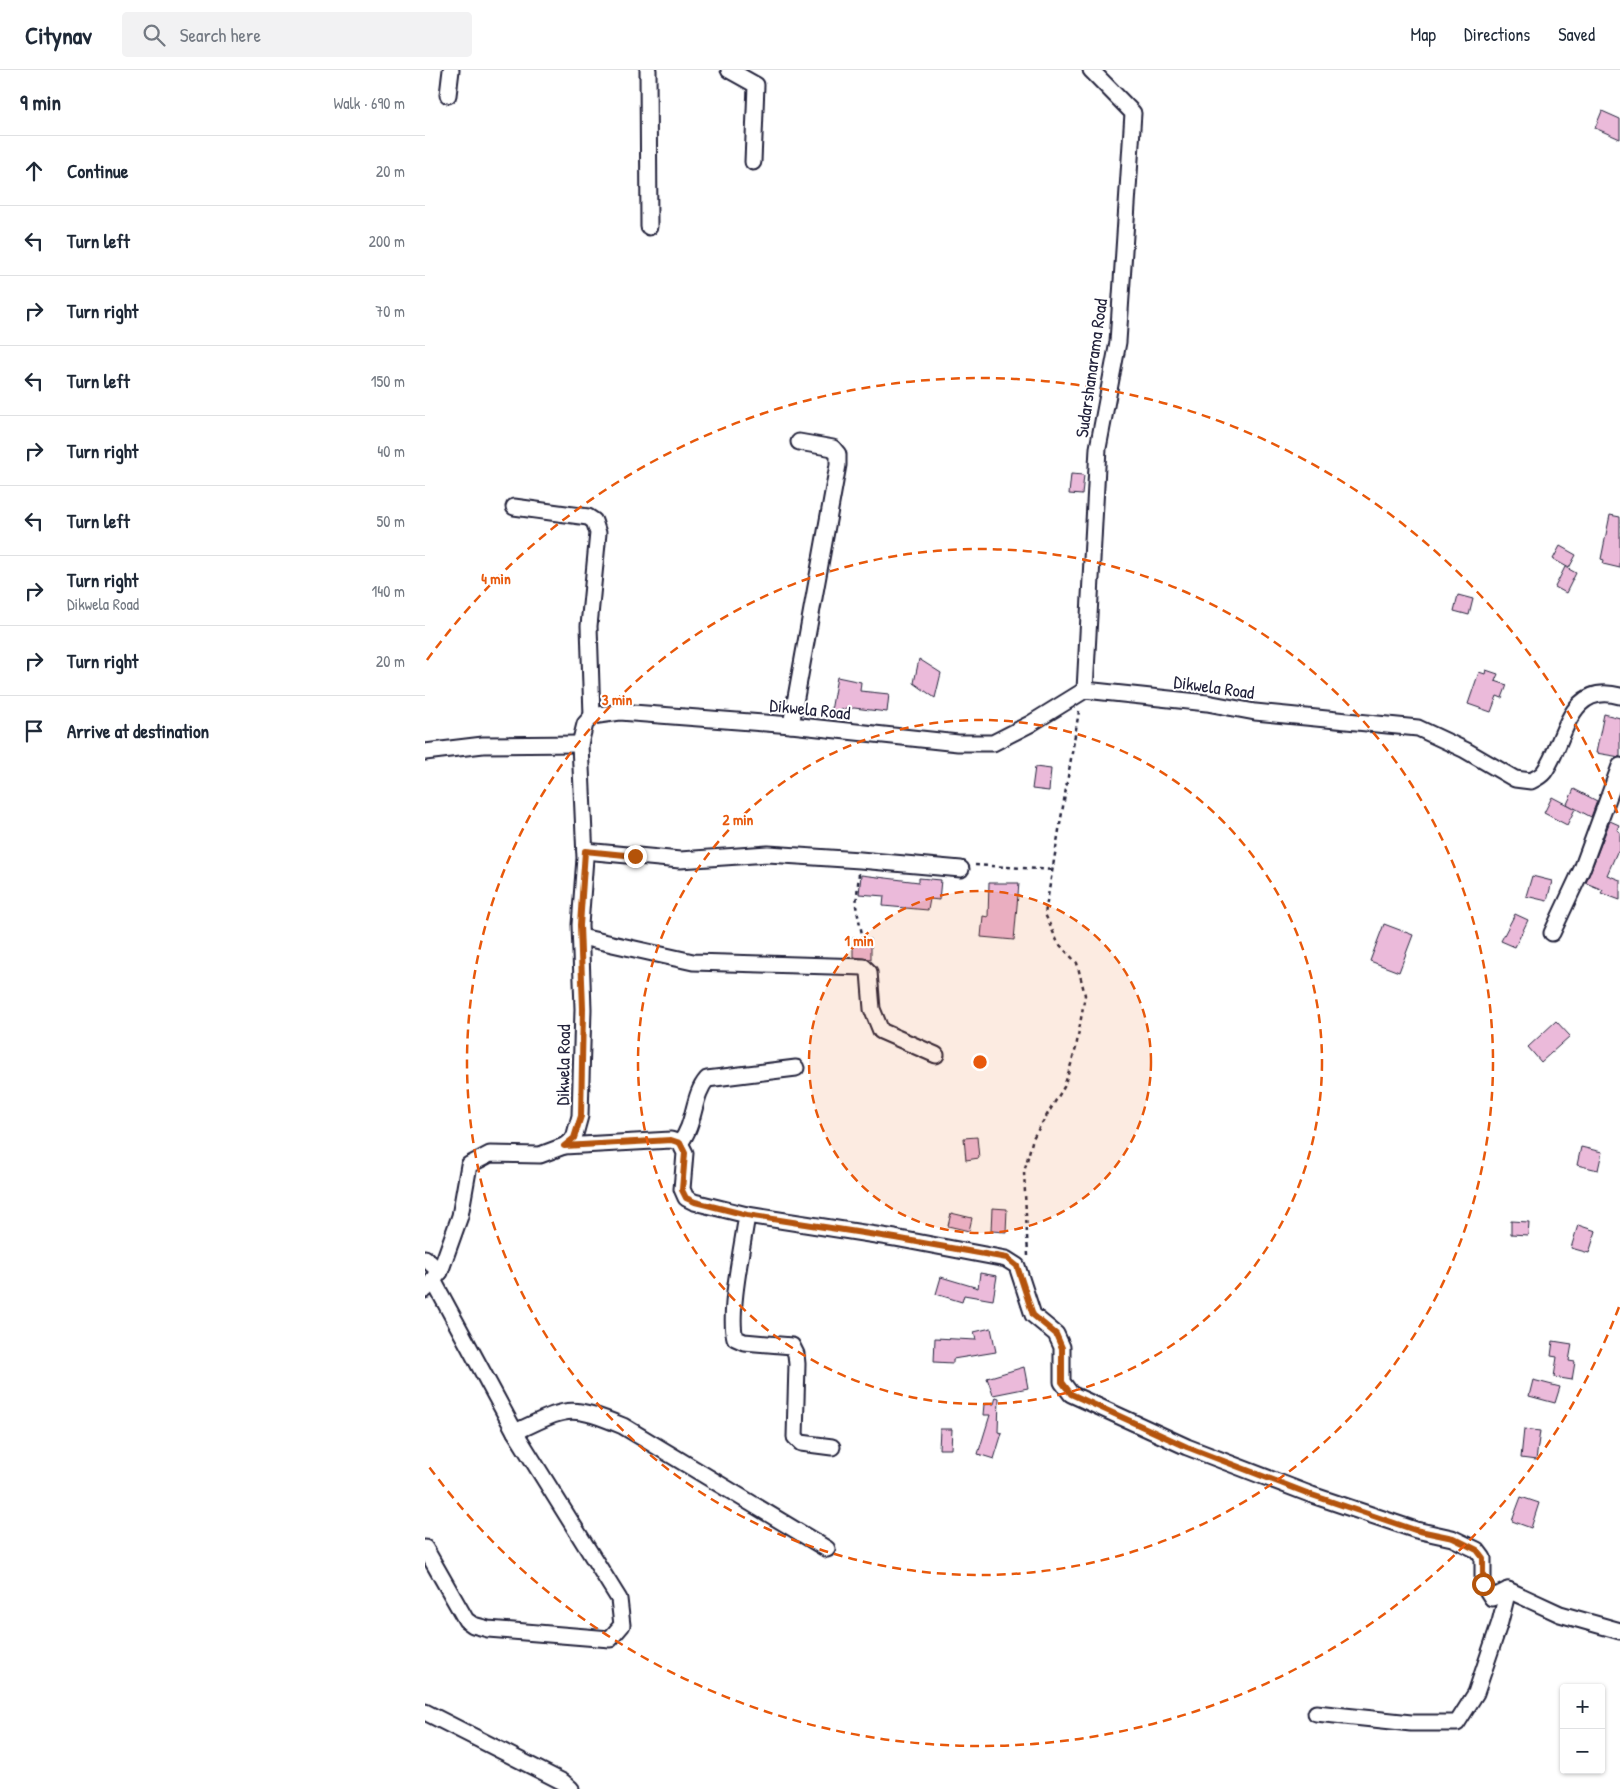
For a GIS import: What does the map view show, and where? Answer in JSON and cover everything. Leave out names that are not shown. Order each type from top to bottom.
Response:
[{"type":"street","points":[[448,95],[451,70]]},
{"type":"street","points":[[648,70],[649,227]]},
{"type":"street","points":[[729,70],[756,85],[753,162]]},
{"type":"street","name":"Sudarshanarama Road","points":[[1085,690],[1098,448],[1118,342],[1133,112],[1091,70]]},
{"type":"street","points":[[791,725],[838,465],[838,454],[833,448],[799,442]]},
{"type":"street","points":[[514,507],[588,517],[594,520],[598,533],[589,626],[592,716]]},
{"type":"street","name":"Dikwela Road","points":[[564,1146],[574,1138],[581,1116],[583,1009],[581,937],[585,851],[580,744],[585,724],[592,716],[620,712],[791,725],[958,743],[993,744],[1085,690],[1207,703],[1255,712],[1418,728],[1465,750],[1515,780],[1531,781],[1543,773],[1577,706],[1586,697],[1609,693],[1620,696]]},
{"type":"street","points":[[425,752],[483,745],[580,744]]},
{"type":"street","points":[[1552,933],[1582,869],[1620,766]]},
{"type":"street","points":[[585,851],[680,860],[768,854],[961,869]]},
{"type":"street","points":[[581,937],[693,962],[865,967],[869,972],[872,1009],[881,1032],[936,1055]]},
{"type":"street","points":[[680,1143],[689,1132],[701,1086],[707,1079],[796,1068]]},
{"type":"street","points":[[433,1281],[460,1216],[469,1165],[490,1154],[540,1155],[564,1146],[671,1140],[680,1143],[685,1153],[682,1190],[686,1198],[747,1215],[1007,1258],[1017,1266],[1033,1315],[1056,1334],[1062,1348],[1062,1382],[1071,1394],[1187,1447],[1303,1492],[1415,1530],[1453,1538],[1477,1550],[1483,1558],[1483,1584],[1492,1598],[1508,1590]]},
{"type":"street","points":[[747,1215],[735,1304],[733,1330],[735,1338],[744,1342],[792,1346],[796,1354],[797,1364],[795,1437],[801,1443],[832,1447]]},
{"type":"street","points":[[425,1258],[433,1281],[515,1432],[619,1599],[622,1625],[610,1639],[488,1629],[473,1625],[466,1620],[425,1548]]},
{"type":"street","points":[[515,1432],[562,1410],[590,1413],[623,1426],[827,1549]]},
{"type":"street","points":[[1508,1590],[1560,1614],[1620,1631]]},
{"type":"street","points":[[1316,1713],[1411,1723],[1457,1723],[1475,1693],[1500,1622],[1508,1590]]},
{"type":"street","points":[[425,1712],[563,1782],[571,1789]]},
{"type":"path","points":[[1030,1263],[1027,1254],[1024,1172],[1033,1138],[1064,1087],[1076,1048],[1085,995],[1077,963],[1058,943],[1045,914],[1080,705],[1085,690]]},
{"type":"path","points":[[860,860],[857,906],[862,934]]},
{"type":"path","points":[[961,869],[971,864],[1053,870]]},
{"type":"building","points":[[1602,111],[1620,119],[1620,139],[1595,128]]},
{"type":"building","points":[[1071,474],[1084,475],[1082,495],[1069,494]]},
{"type":"building","points":[[1610,515],[1620,517],[1620,568],[1603,564],[1604,560],[1601,559]]},
{"type":"building","points":[[1560,546],[1576,555],[1569,568],[1553,559]]},
{"type":"building","points":[[1565,567],[1576,573],[1566,593],[1555,587]]},
{"type":"building","points":[[1458,595],[1473,599],[1469,615],[1454,611]]},
{"type":"building","points":[[919,659],[941,673],[935,698],[914,683]]},
{"type":"building","points":[[1486,670],[1498,674],[1495,681],[1507,685],[1502,698],[1497,696],[1491,712],[1468,704],[1479,672],[1485,674]]},
{"type":"building","points":[[837,677],[861,682],[860,691],[889,694],[887,712],[854,708],[831,711]]},
{"type":"building","points":[[1604,714],[1620,718],[1620,757],[1596,753]]},
{"type":"building","points":[[1035,767],[1051,769],[1049,791],[1032,789]]},
{"type":"building","points":[[1574,789],[1597,801],[1591,817],[1567,804]]},
{"type":"building","points":[[1552,797],[1575,809],[1567,825],[1544,813]]},
{"type":"building","points":[[1610,821],[1619,825],[1617,830],[1620,832],[1620,853],[1617,852],[1607,875],[1620,880],[1620,900],[1601,893],[1603,890],[1586,883]]},
{"type":"building","points":[[861,875],[919,882],[919,878],[941,880],[939,900],[930,899],[928,910],[883,906],[884,896],[859,894]]},
{"type":"building","points":[[1532,876],[1552,881],[1547,901],[1526,896]]},
{"type":"building","points":[[989,883],[1019,883],[1014,940],[981,937],[983,916],[988,917]]},
{"type":"building","points":[[1515,914],[1528,920],[1515,947],[1501,941]]},
{"type":"building","points":[[1384,924],[1413,935],[1399,972],[1370,961]]},
{"type":"building","points":[[853,938],[871,939],[871,959],[853,957]]},
{"type":"building","points":[[1556,1021],[1570,1036],[1541,1062],[1528,1047]]},
{"type":"building","points":[[977,1137],[979,1158],[966,1160],[964,1138]]},
{"type":"building","points":[[1581,1147],[1602,1152],[1598,1170],[1577,1165]]},
{"type":"building","points":[[992,1208],[1007,1209],[1006,1232],[991,1231]]},
{"type":"building","points":[[951,1213],[972,1218],[969,1231],[948,1226]]},
{"type":"building","points":[[1511,1221],[1529,1222],[1528,1235],[1511,1234]]},
{"type":"building","points":[[1578,1225],[1596,1231],[1589,1253],[1571,1248]]},
{"type":"building","points":[[980,1273],[997,1276],[993,1300],[964,1295],[962,1302],[936,1294],[941,1277],[978,1288]]},
{"type":"building","points":[[991,1328],[996,1352],[953,1359],[953,1363],[934,1362],[935,1338],[976,1340],[974,1332]]},
{"type":"building","points":[[1553,1341],[1572,1344],[1569,1361],[1575,1362],[1572,1380],[1554,1377],[1557,1357],[1551,1356]]},
{"type":"building","points":[[1024,1367],[1028,1388],[993,1395],[987,1378]]},
{"type":"building","points":[[1533,1380],[1560,1387],[1555,1403],[1529,1396]]},
{"type":"building","points":[[996,1397],[999,1398],[998,1432],[1002,1433],[994,1459],[978,1454],[990,1415],[983,1415],[984,1404],[994,1404]]},
{"type":"building","points":[[940,1429],[952,1429],[951,1449],[939,1449]]},
{"type":"building","points":[[1524,1429],[1540,1431],[1536,1460],[1521,1458]]},
{"type":"building","points":[[1521,1497],[1539,1503],[1531,1528],[1512,1521]]},
{"type":"route","points":[[635,856],[585,851],[580,925],[583,1009],[581,1116],[574,1138],[564,1146],[671,1140],[680,1143],[685,1153],[682,1190],[686,1198],[695,1202],[747,1215],[1007,1258],[1017,1266],[1033,1315],[1056,1334],[1062,1348],[1062,1382],[1071,1394],[1187,1447],[1312,1495],[1415,1530],[1453,1538],[1477,1550],[1483,1558],[1483,1584]]}]
